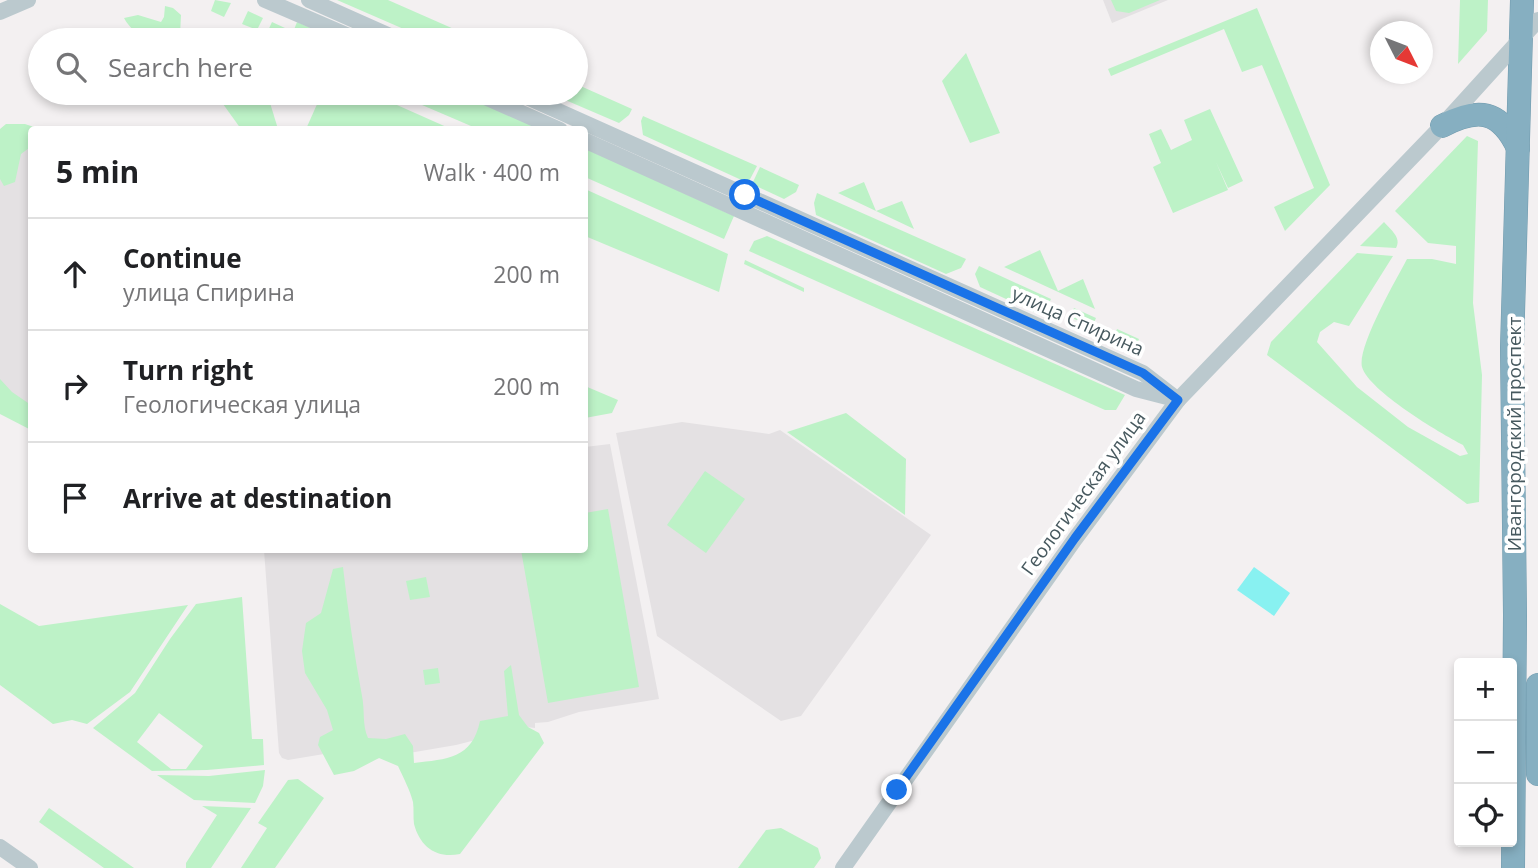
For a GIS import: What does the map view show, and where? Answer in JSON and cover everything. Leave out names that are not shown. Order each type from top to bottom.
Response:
[{"type":"highway","name":"Ивангородский проспект","points":[[1513,868],[1515,615],[1512,348],[1522,0]]},
{"type":"highway","points":[[1442,126],[1460,117],[1475,114],[1490,116],[1503,124],[1518,148]]},
{"type":"highway","points":[[1538,685],[1538,774]]},
{"type":"street","points":[[0,12],[28,0]]},
{"type":"street","points":[[265,0],[330,28]]},
{"type":"street","points":[[309,0],[372,28]]},
{"type":"street","name":"Геологическая улица","points":[[843,868],[1067,550],[1178,400],[1442,126],[1538,20]]},
{"type":"street","points":[[503,105],[551,126]]},
{"type":"street","name":"улица Спирина","points":[[545,105],[1143,373],[1178,400]]},
{"type":"street","name":"улица Спирина","points":[[588,143],[1136,389],[1178,400]]},
{"type":"street","points":[[0,847],[30,868]]},
{"type":"shaded area","points":[[1103,0],[1168,0],[1112,23]]},
{"type":"shaded area","points":[[28,139],[28,423],[0,404],[0,152]]},
{"type":"shaded area","points":[[682,422],[769,434],[780,430],[931,535],[801,716],[781,721],[657,636],[616,433]]},
{"type":"shaded area","points":[[610,444],[659,699],[579,712],[548,722],[535,723],[535,728],[527,727],[456,745],[333,766],[330,753],[288,760],[282,758],[279,753],[264,553],[588,553],[588,447]]},
{"type":"green space","points":[[215,0],[231,3],[224,17],[211,11]]},
{"type":"green space","points":[[337,0],[388,0],[452,28],[401,28]]},
{"type":"green space","points":[[1111,0],[1160,0],[1129,13],[1116,11]]},
{"type":"green space","points":[[1460,0],[1488,0],[1487,31],[1458,64]]},
{"type":"green space","points":[[165,6],[173,8],[181,15],[180,28],[131,28],[124,18],[138,15],[161,22]]},
{"type":"green space","points":[[1257,8],[1330,185],[1285,231],[1274,207],[1314,188],[1262,65],[1242,72],[1224,29],[1111,76],[1108,69]]},
{"type":"green space","points":[[248,11],[263,18],[258,28],[242,24]]},
{"type":"green space","points":[[272,22],[285,28],[269,28]]},
{"type":"green space","points":[[297,22],[311,28],[295,28]]},
{"type":"green space","points":[[966,53],[1000,133],[970,143],[942,81]]},
{"type":"green space","points":[[588,89],[632,109],[619,123],[577,105],[588,105]]},
{"type":"green space","points":[[224,105],[271,105],[277,126],[239,126]]},
{"type":"green space","points":[[317,105],[397,105],[444,126],[307,126]]},
{"type":"green space","points":[[422,105],[488,105],[536,126],[471,126]]},
{"type":"green space","points":[[1210,109],[1243,181],[1228,188],[1216,162],[1228,190],[1173,213],[1153,167],[1161,163],[1149,134],[1161,129],[1171,150],[1192,140],[1184,120]]},
{"type":"green space","points":[[643,116],[757,166],[748,183],[643,135]]},
{"type":"green space","points":[[6,124],[31,126],[28,126],[28,149],[21,154],[15,182],[4,186],[0,179],[0,129]]},
{"type":"green space","points":[[1467,136],[1478,141],[1473,303],[1482,375],[1479,502],[1467,504],[1267,355],[1271,342],[1357,253],[1393,256],[1349,326],[1334,322],[1320,332],[1317,342],[1357,387],[1408,427],[1460,456],[1468,454],[1463,445],[1391,399],[1367,377],[1362,367],[1362,357],[1371,330],[1407,259],[1432,259],[1456,264],[1456,246],[1428,243],[1395,211]]},
{"type":"green space","points":[[588,149],[734,216],[724,239],[588,178]]},
{"type":"green space","points":[[760,167],[799,185],[796,192],[784,199],[752,184]]},
{"type":"green space","points":[[864,182],[876,211],[838,193]]},
{"type":"green space","points":[[588,190],[728,254],[719,292],[588,237]]},
{"type":"green space","points":[[817,193],[966,259],[961,268],[946,274],[816,215],[814,203]]},
{"type":"green space","points":[[902,201],[914,229],[876,211]]},
{"type":"green space","points":[[1384,222],[1397,237],[1396,248],[1360,246]]},
{"type":"green space","points":[[767,236],[1125,395],[1116,410],[1105,410],[749,251],[754,241]]},
{"type":"green space","points":[[1040,250],[1058,291],[1083,279],[1095,309],[1004,267]]},
{"type":"green space","points":[[745,260],[804,288],[804,292],[744,264]]},
{"type":"green space","points":[[979,266],[1051,299],[1043,316],[980,287],[975,274]]},
{"type":"green space","points":[[1074,308],[1096,318],[1092,327],[1070,317]]},
{"type":"green space","points":[[1117,329],[1139,339],[1136,347],[1114,337]]},
{"type":"green space","points":[[0,379],[28,403],[28,428],[0,414]]},
{"type":"green space","points":[[588,387],[618,400],[612,413],[588,417]]},
{"type":"green space","points":[[846,413],[906,459],[905,515],[787,432]]},
{"type":"green space","points":[[705,471],[745,499],[706,553],[667,525]]},
{"type":"green space","points":[[608,509],[639,687],[548,703],[522,553],[588,553],[588,512]]},
{"type":"green space","points":[[343,567],[368,738],[386,739],[405,734],[413,746],[414,763],[456,755],[471,743],[480,721],[508,716],[504,671],[511,665],[519,715],[528,727],[539,733],[544,743],[460,854],[437,853],[420,839],[414,824],[412,797],[398,766],[379,758],[354,771],[334,775],[318,745],[320,737],[333,730],[327,710],[305,673],[302,651],[306,623],[321,613],[333,569]]},
{"type":"green space","points":[[426,577],[430,597],[410,600],[406,581]]},
{"type":"green space","points":[[242,597],[252,739],[263,739],[264,765],[152,771],[93,728],[135,693],[196,604]],"holes":[[[159,713],[203,746],[186,769],[171,769],[137,742]]]},
{"type":"green space","points":[[0,604],[39,626],[188,605],[130,692],[87,724],[72,720],[53,724],[0,685]]},
{"type":"green space","points":[[438,668],[440,683],[425,685],[423,670]]},
{"type":"green space","points":[[265,770],[263,786],[255,803],[194,800],[157,775],[209,776]]},
{"type":"green space","points":[[298,779],[324,798],[275,868],[241,868],[267,828],[258,823],[288,780]]},
{"type":"green space","points":[[202,806],[251,808],[211,868],[186,868],[186,863],[217,815]]},
{"type":"green space","points":[[49,808],[134,868],[104,868],[39,822]]},
{"type":"green space","points":[[781,828],[818,848],[821,858],[814,868],[738,868],[766,830]]},
{"type":"water","points":[[1254,567],[1290,593],[1274,616],[1237,590]]},
{"type":"route","points":[[745,195],[1143,373],[1178,400],[1075,538],[897,790]]}]
